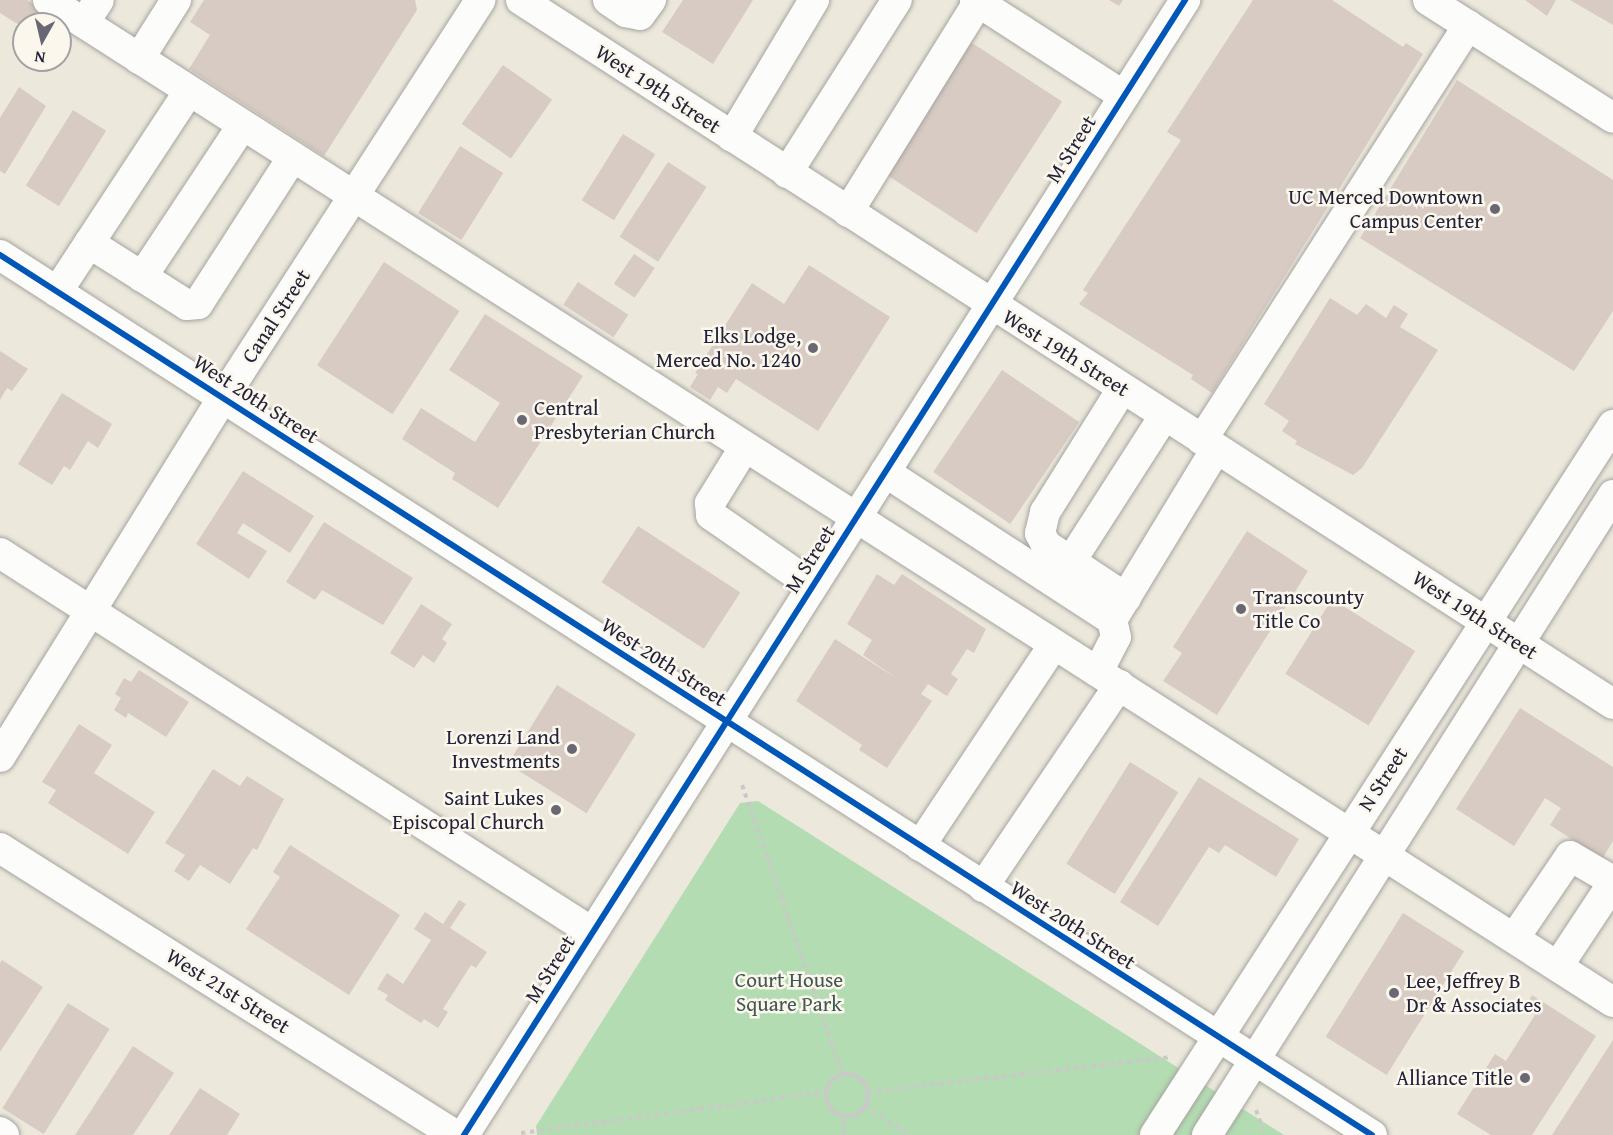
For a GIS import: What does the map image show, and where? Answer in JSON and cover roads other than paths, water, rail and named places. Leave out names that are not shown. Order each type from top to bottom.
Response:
[{"type":"street","points":[[48,0],[91,12],[139,59],[242,126],[855,519],[1386,854],[1613,1002]]},
{"type":"street","points":[[139,59],[176,0]]},
{"type":"street","name":"Canal Street","points":[[0,757],[223,398],[480,0]]},
{"type":"street","name":"West 19th Street","points":[[521,0],[991,306],[1613,704]]},
{"type":"street","points":[[608,0],[626,12],[646,8]]},
{"type":"street","points":[[732,137],[814,0]]},
{"type":"street","points":[[787,173],[897,0]]},
{"type":"street","name":"M Street","points":[[464,1135],[1185,0]]},
{"type":"street","points":[[1428,0],[1613,118]]},
{"type":"street","points":[[848,212],[977,1],[1124,96]]},
{"type":"street","points":[[612,59],[646,8]]},
{"type":"street","points":[[983,887],[1108,679],[1119,609],[1209,445],[1468,25]]},
{"type":"street","points":[[57,292],[189,91]]},
{"type":"street","points":[[142,277],[242,126]]},
{"type":"street","points":[[89,243],[187,305],[198,304],[292,158]]},
{"type":"street","name":"West 20th Street","points":[[0,255],[1217,1038],[1372,1135]]},
{"type":"street","points":[[1119,609],[1071,561],[1046,544],[1040,533],[1045,512],[1122,389]]},
{"type":"street","points":[[1071,561],[1164,416]]},
{"type":"street","name":"N Street","points":[[1155,1135],[1613,425]]},
{"type":"street","points":[[744,448],[710,503],[711,515],[813,586]]},
{"type":"street","points":[[885,472],[1119,609]]},
{"type":"street","name":"N Street","points":[[1207,1135],[1613,495]]},
{"type":"street","points":[[0,553],[592,932]]},
{"type":"street","points":[[920,846],[1054,644]]},
{"type":"street","name":"West 21st Street","points":[[0,848],[455,1135]]},
{"type":"street","points":[[1515,937],[1570,856],[1613,882],[1558,966]]},
{"type":"street","points":[[0,1132],[4,1135]]},
{"type":"place","name":"UC Merced Downtown Campus Center","points":[[1495,209]]},
{"type":"place","name":"Elks Lodge, Merced No. 1240","points":[[813,348]]},
{"type":"place","name":"Central Presbyterian Church","points":[[522,420]]},
{"type":"place","name":"Transcounty Title Co","points":[[1241,609]]},
{"type":"place","name":"Lorenzi Land Investments","points":[[572,749]]},
{"type":"place","name":"Saint Lukes Episcopal Church","points":[[556,810]]},
{"type":"place","name":"Lee, Jeffrey B Dr & Associates","points":[[1394,993]]},
{"type":"place","name":"Alliance Title","points":[[1525,1078]]},
{"type":"park label","name":"Court House Square Park","points":[[789,992]]}]
